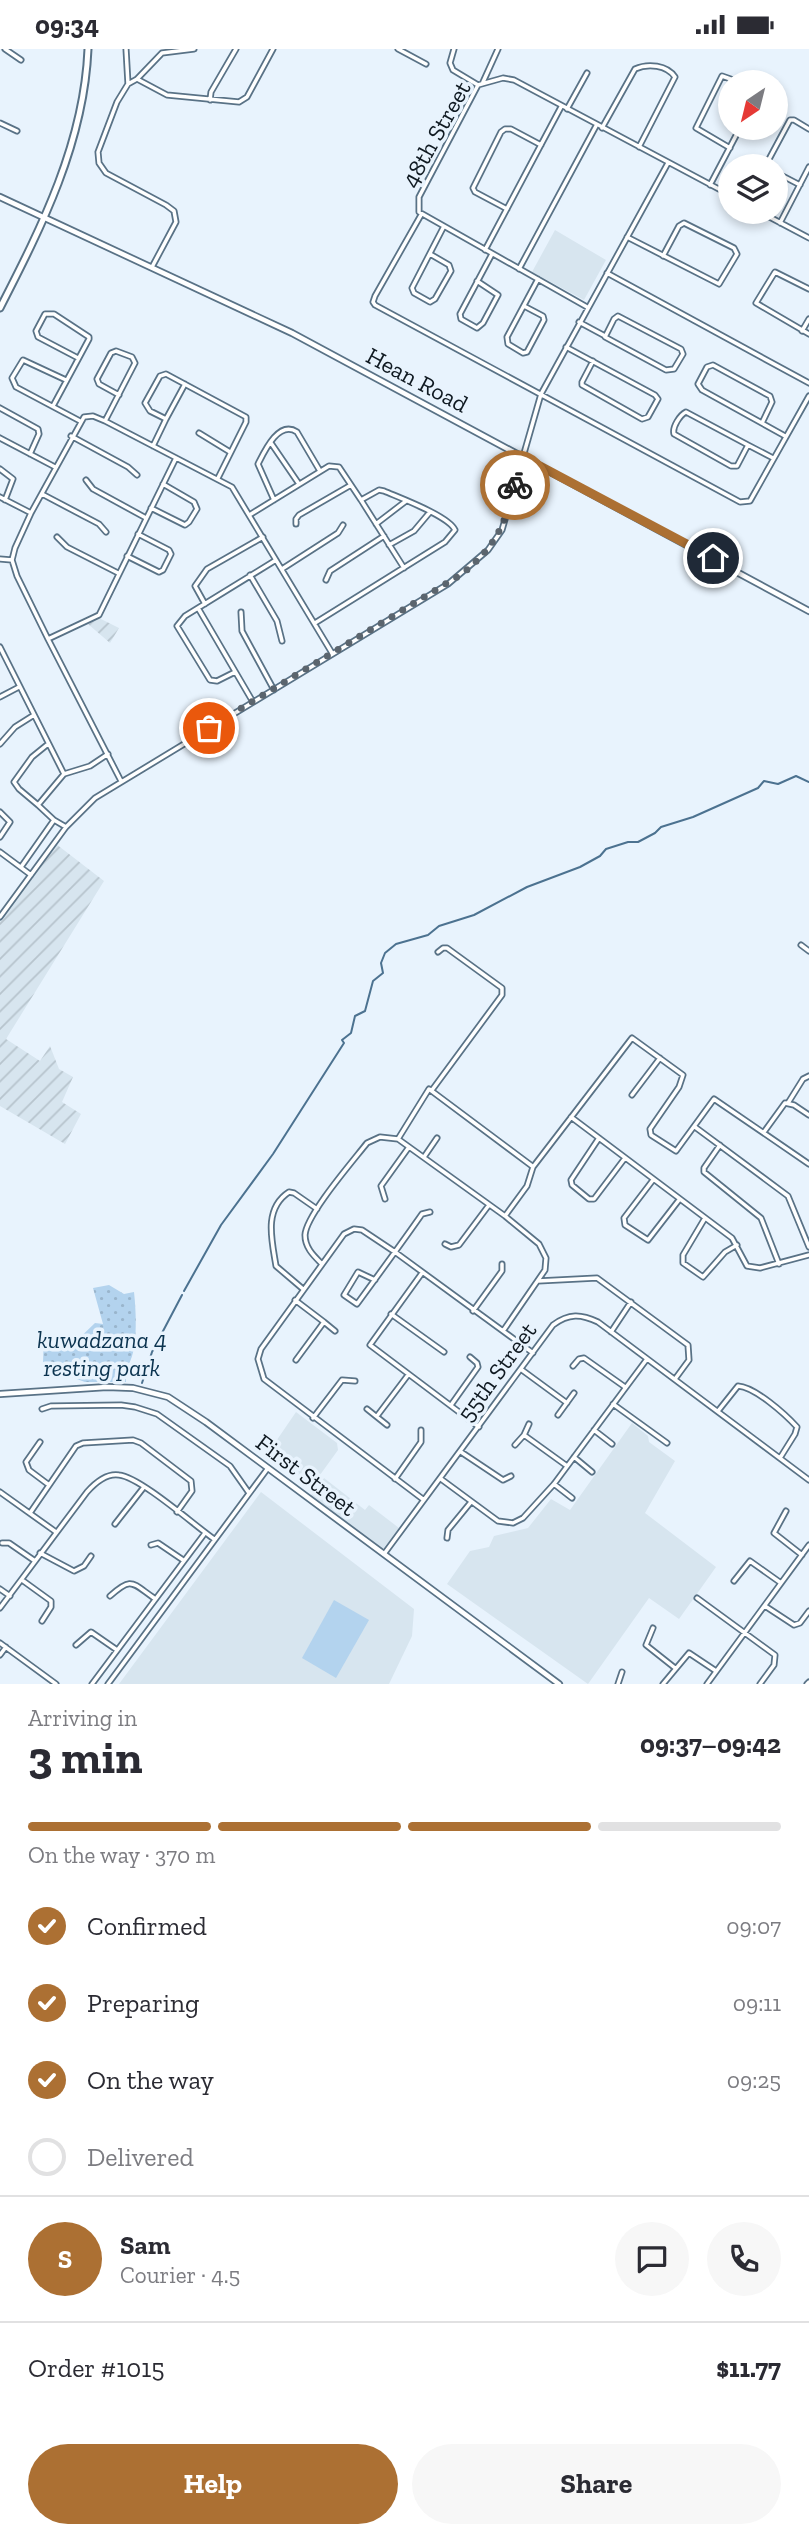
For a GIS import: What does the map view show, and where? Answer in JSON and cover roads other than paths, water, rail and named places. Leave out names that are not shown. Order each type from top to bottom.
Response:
[{"type":"main road","points":[[0,307],[45,217],[67,161],[81,105],[88,49]]},
{"type":"street","points":[[5,49],[20,60]]},
{"type":"street","points":[[126,49],[128,84]]},
{"type":"street","points":[[152,267],[176,222],[174,211],[106,173],[98,157],[117,102],[128,84],[137,79],[162,54],[194,49]]},
{"type":"street","points":[[209,100],[236,49]]},
{"type":"street","points":[[137,79],[167,95],[239,102],[247,97],[273,49]]},
{"type":"street","points":[[398,49],[426,64]]},
{"type":"street","points":[[454,49],[450,63],[453,70],[478,85]]},
{"type":"street","points":[[483,82],[498,49]]},
{"type":"street","points":[[602,128],[635,69],[657,66],[673,73],[674,80],[639,147]]},
{"type":"street","points":[[567,109],[587,73]]},
{"type":"street","name":"48th Street","points":[[587,307],[443,228],[421,215],[417,207],[419,197],[478,85],[503,78],[514,80],[718,189]]},
{"type":"street","points":[[718,84],[696,128],[730,148]]},
{"type":"street","points":[[485,250],[562,106]]},
{"type":"street","points":[[772,154],[790,120],[809,129]]},
{"type":"street","points":[[0,123],[17,131]]},
{"type":"street","points":[[519,269],[597,125]]},
{"type":"street","points":[[507,209],[475,192],[473,188],[501,132],[511,128],[541,145]]},
{"type":"street","points":[[710,185],[734,140]]},
{"type":"street","points":[[0,917],[66,827],[87,805],[121,781],[448,584],[488,550],[502,530],[541,394],[668,163]]},
{"type":"street","points":[[788,208],[809,167]]},
{"type":"street","points":[[788,179],[800,185]]},
{"type":"street","name":"Hean Road","points":[[0,197],[295,335],[809,611]]},
{"type":"street","points":[[421,215],[375,296],[375,305],[740,502],[750,501],[809,396]]},
{"type":"street","points":[[627,237],[663,256],[719,284],[737,254],[734,248],[684,223],[680,224],[663,256]]},
{"type":"street","points":[[782,224],[809,238]]},
{"type":"street","points":[[430,254],[449,265],[451,271],[435,299],[430,302],[414,293],[412,288],[443,228]]},
{"type":"street","points":[[477,281],[498,295],[483,323],[477,328],[460,317],[477,281],[492,254]]},
{"type":"street","points":[[809,289],[775,272],[756,303],[809,334]]},
{"type":"street","points":[[607,273],[809,383]]},
{"type":"street","points":[[524,306],[542,316],[544,320],[527,352],[523,353],[508,344],[507,339],[524,306],[538,279]]},
{"type":"street","points":[[52,406],[78,358],[89,336],[54,314],[45,314],[36,331],[38,337],[78,358]]},
{"type":"street","points":[[579,322],[605,337],[669,371],[674,369],[683,354],[681,349],[621,316],[614,319],[605,337]]},
{"type":"street","points":[[802,331],[809,319]]},
{"type":"street","points":[[565,346],[593,361],[655,395],[657,399],[648,417],[642,419],[582,385],[593,361]]},
{"type":"street","points":[[105,421],[119,395],[135,361],[132,357],[116,351],[111,353],[97,379],[99,384],[119,395]]},
{"type":"street","points":[[66,380],[23,360],[12,378],[16,387],[80,421]]},
{"type":"street","points":[[762,423],[772,403],[770,396],[709,365],[698,386],[762,423],[785,436]]},
{"type":"street","points":[[166,419],[145,406],[163,374],[245,415],[246,422],[218,478]]},
{"type":"street","points":[[153,446],[185,384]]},
{"type":"street","points":[[0,408],[38,429],[39,434],[30,454]]},
{"type":"street","points":[[748,445],[738,464],[733,467],[675,435],[673,431],[682,414],[686,412],[773,458]]},
{"type":"street","points":[[121,781],[48,639],[12,560],[15,548],[71,436],[80,421],[88,416],[105,421],[232,487],[332,653]]},
{"type":"street","points":[[274,500],[258,467],[271,443],[283,429],[294,429],[320,471]]},
{"type":"street","points":[[199,433],[230,452]]},
{"type":"street","points":[[71,436],[128,467],[136,475]]},
{"type":"street","points":[[0,438],[55,467]]},
{"type":"street","points":[[271,443],[299,484]]},
{"type":"street","points":[[48,639],[99,615],[176,458]]},
{"type":"street","points":[[250,514],[320,471],[336,466],[341,469],[404,568]]},
{"type":"street","points":[[0,469],[13,479],[5,500]]},
{"type":"street","points":[[86,480],[93,489],[146,518]]},
{"type":"street","points":[[151,508],[185,525],[197,509],[194,502],[163,484]]},
{"type":"street","points":[[296,524],[299,515],[351,485]]},
{"type":"street","points":[[315,623],[445,542],[455,530],[453,525],[430,512],[382,490],[361,500]]},
{"type":"street","points":[[42,494],[99,524],[106,532]]},
{"type":"street","points":[[0,497],[32,513]]},
{"type":"street","points":[[376,524],[406,501]]},
{"type":"street","points":[[389,545],[414,531],[430,512]]},
{"type":"street","points":[[282,569],[338,533],[343,525]]},
{"type":"street","points":[[127,556],[159,572],[163,570],[171,554],[169,550],[138,534]]},
{"type":"street","points":[[326,580],[330,571],[384,536]]},
{"type":"street","points":[[57,537],[67,547],[118,573]]},
{"type":"street","points":[[205,604],[195,586],[204,571],[263,537]]},
{"type":"street","points":[[0,559],[12,560]]},
{"type":"street","points":[[235,672],[217,681],[210,680],[177,626],[198,608],[277,560]]},
{"type":"street","points":[[250,575],[277,621],[282,641]]},
{"type":"street","points":[[198,608],[253,702]]},
{"type":"street","points":[[241,612],[242,631],[274,689]]},
{"type":"street","points":[[0,647],[2,658],[64,774]]},
{"type":"street","points":[[0,697],[19,687]]},
{"type":"street","points":[[0,744],[15,727],[34,715]]},
{"type":"street","points":[[49,744],[32,757],[14,782],[54,820],[66,827]]},
{"type":"street","points":[[38,805],[64,774],[89,766],[108,754]]},
{"type":"street","points":[[0,812],[10,822],[0,837]]},
{"type":"street","points":[[21,867],[54,820]]},
{"type":"street","points":[[0,852],[31,875]]},
{"type":"street","points":[[801,945],[809,951]]},
{"type":"street","points":[[398,1139],[428,1090],[432,1090],[502,995],[502,988],[447,948],[438,952]]},
{"type":"street","points":[[505,1216],[527,1186],[533,1167],[632,1038],[683,1075],[680,1087],[650,1129],[650,1133],[675,1152],[714,1099],[809,1164]]},
{"type":"street","points":[[632,1095],[660,1058]]},
{"type":"street","points":[[764,1132],[788,1103],[803,1079],[809,1076]]},
{"type":"street","points":[[432,1090],[533,1167]]},
{"type":"street","points":[[788,1103],[809,1115]]},
{"type":"street","points":[[571,1117],[732,1238],[747,1266],[760,1268],[809,1255]]},
{"type":"street","points":[[695,1126],[788,1196],[809,1247]]},
{"type":"street","points":[[321,1264],[311,1253],[305,1235],[317,1209],[367,1143],[380,1137],[398,1139],[505,1216],[542,1248],[546,1264],[538,1281],[503,1331]]},
{"type":"street","points":[[424,1157],[437,1138]]},
{"type":"street","points":[[600,1139],[571,1180],[572,1185],[589,1199],[594,1199],[625,1159]]},
{"type":"street","points":[[720,1145],[704,1172],[761,1218],[779,1264]]},
{"type":"street","points":[[385,1199],[382,1186],[409,1147]]},
{"type":"street","points":[[653,1179],[623,1220],[625,1225],[644,1239],[649,1238],[680,1199]]},
{"type":"street","points":[[303,1289],[276,1266],[270,1223],[283,1197],[289,1192],[317,1209]]},
{"type":"street","points":[[445,1244],[451,1247],[459,1245],[489,1205]]},
{"type":"street","points":[[375,1280],[359,1272],[344,1294],[357,1304],[375,1280],[422,1214],[430,1212]]},
{"type":"street","points":[[705,1218],[683,1255],[683,1263],[703,1277],[725,1252],[737,1245]]},
{"type":"street","points":[[424,1500],[267,1384],[259,1365],[261,1349],[321,1264],[344,1234],[354,1229],[362,1230],[533,1353]]},
{"type":"street","points":[[473,1311],[502,1271],[502,1264]]},
{"type":"street","points":[[422,1273],[370,1345],[479,1427]]},
{"type":"street","points":[[538,1281],[597,1278],[631,1302],[688,1345],[689,1360],[676,1379]]},
{"type":"street","points":[[295,1300],[335,1331]]},
{"type":"street","points":[[611,1332],[631,1302]]},
{"type":"street","points":[[391,1314],[444,1352]]},
{"type":"street","name":"55th Street","points":[[384,1555],[553,1325],[568,1316],[587,1317],[611,1332],[808,1477]]},
{"type":"street","points":[[296,1360],[324,1322]]},
{"type":"street","points":[[450,1406],[478,1367],[470,1357]]},
{"type":"street","points":[[573,1366],[579,1359],[584,1358],[625,1388]]},
{"type":"street","points":[[440,1479],[498,1521],[516,1523],[554,1484],[648,1359]]},
{"type":"street","points":[[522,1370],[567,1403]]},
{"type":"street","points":[[377,1416],[408,1375]]},
{"type":"street","points":[[313,1418],[342,1380],[355,1381]]},
{"type":"street","points":[[718,1411],[738,1385],[765,1399],[797,1427],[780,1458]]},
{"type":"street","name":"First Street","points":[[0,1394],[107,1387],[133,1388],[161,1394],[187,1409],[268,1468],[552,1682],[559,1684]]},
{"type":"street","points":[[558,1415],[574,1394]]},
{"type":"street","points":[[613,1404],[667,1443]]},
{"type":"street","points":[[42,1409],[51,1406],[121,1405],[157,1414],[230,1466],[250,1493]]},
{"type":"street","points":[[367,1409],[387,1425]]},
{"type":"street","points":[[515,1444],[524,1435],[529,1424]]},
{"type":"street","points":[[395,1479],[421,1442],[421,1430]]},
{"type":"street","points":[[594,1430],[612,1444]]},
{"type":"street","points":[[524,1435],[568,1466]]},
{"type":"street","points":[[30,1513],[76,1446],[83,1443],[133,1440],[141,1443],[191,1481],[192,1491],[177,1512]]},
{"type":"street","points":[[40,1442],[26,1462],[29,1470],[49,1485]]},
{"type":"street","points":[[461,1452],[503,1480],[511,1476]]},
{"type":"street","points":[[574,1457],[592,1472]]},
{"type":"street","points":[[108,1684],[268,1468]]},
{"type":"street","points":[[0,1608],[91,1487],[105,1477],[118,1474],[125,1476],[214,1539]]},
{"type":"street","points":[[554,1484],[572,1498]]},
{"type":"street","points":[[115,1524],[144,1487]]},
{"type":"street","points":[[0,1492],[56,1532]]},
{"type":"street","points":[[447,1538],[448,1530],[471,1502]]},
{"type":"street","points":[[786,1511],[774,1533],[802,1555]]},
{"type":"street","points":[[92,1684],[205,1533]]},
{"type":"street","points":[[2,1543],[9,1543],[35,1561]]},
{"type":"street","points":[[151,1545],[158,1543],[183,1560]]},
{"type":"street","points":[[707,1684],[809,1545]]},
{"type":"street","points":[[40,1553],[74,1571],[85,1566],[91,1556]]},
{"type":"street","points":[[734,1581],[750,1561],[781,1583]]},
{"type":"street","points":[[22,1580],[51,1601],[51,1607],[42,1622]]},
{"type":"street","points":[[110,1596],[123,1584],[132,1583],[154,1598]]},
{"type":"street","points":[[0,1589],[10,1596]]},
{"type":"street","points":[[697,1598],[776,1657],[774,1665],[760,1684]]},
{"type":"street","points":[[765,1606],[794,1625],[800,1623],[809,1611]]},
{"type":"street","points":[[653,1628],[646,1645],[675,1668]]},
{"type":"street","points":[[76,1645],[91,1632],[117,1650]]},
{"type":"street","points":[[0,1643],[56,1684]]},
{"type":"street","points":[[0,1655],[6,1647]]},
{"type":"street","points":[[663,1684],[691,1653],[716,1671]]},
{"type":"street","points":[[618,1684],[622,1672]]},
{"type":"waterway","points":[[184,1291],[221,1225],[273,1154],[344,1043],[342,1040],[351,1033],[355,1016],[365,1011],[373,981],[383,973],[381,963],[385,953],[396,944],[428,935],[439,926],[474,915],[527,887],[580,867],[600,856],[606,849],[628,842],[638,842],[661,827],[693,817],[758,788],[764,781],[778,784],[796,776],[809,782]]},
{"type":"waterway","points":[[142,1383],[152,1352],[182,1295]]},
{"type":"park label","name":"kuwadzana 4 resting park","points":[[102,1354]]}]
